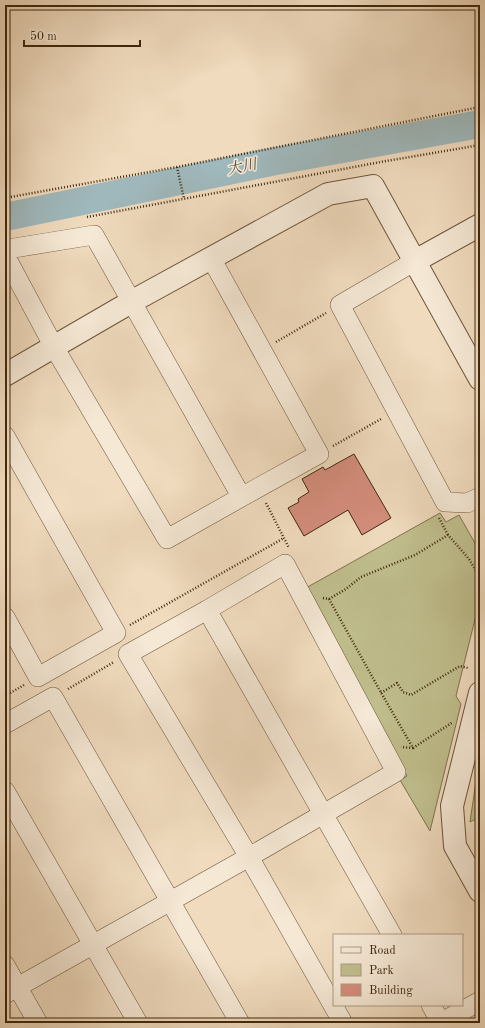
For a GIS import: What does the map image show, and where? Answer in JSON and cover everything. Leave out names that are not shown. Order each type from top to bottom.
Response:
[{"type":"street","points":[[5,375],[131,302],[328,194],[373,186],[480,379]]},
{"type":"street","points":[[480,225],[340,305],[445,502],[467,503],[480,496]]},
{"type":"street","points":[[211,258],[319,454],[241,496],[167,539],[54,347],[7,259],[8,249],[94,235],[241,496]]},
{"type":"street","points":[[5,436],[116,634],[38,677],[5,617]]},
{"type":"street","points":[[11,990],[249,857],[396,772],[285,564],[128,654],[249,857],[333,1005]]},
{"type":"street","points":[[207,610],[391,934]]},
{"type":"street","points":[[479,886],[455,846],[452,806],[480,693]]},
{"type":"street","points":[[5,724],[53,697],[240,1023]]},
{"type":"street","points":[[5,791],[138,1023]]},
{"type":"street","points":[[5,965],[11,990],[38,1023]]},
{"type":"street","points":[[432,1006],[441,1023],[480,1001]]},
{"type":"street","points":[[333,1006],[343,1023]]},
{"type":"path","points":[[5,198],[177,167],[480,107]]},
{"type":"path","points":[[82,218],[386,161],[480,145]]},
{"type":"path","points":[[177,167],[184,199]]},
{"type":"path","points":[[262,350],[340,305]]},
{"type":"path","points":[[319,454],[396,411]]},
{"type":"path","points":[[258,488],[290,552]]},
{"type":"path","points":[[322,598],[329,599],[346,589],[361,576],[415,555],[448,535],[469,559],[480,578]]},
{"type":"path","points":[[116,634],[284,538]]},
{"type":"path","points":[[329,599],[413,748]]},
{"type":"path","points":[[53,697],[128,654]]},
{"type":"path","points":[[381,693],[397,683],[403,692],[411,695],[460,666],[468,668]]},
{"type":"path","points":[[5,696],[38,677]]},
{"type":"path","points":[[382,746],[413,748],[453,722],[472,724]]},
{"type":"green space","points":[[440,513],[446,522],[459,515],[480,552],[480,606],[478,607],[456,696],[461,704],[430,831],[400,780],[407,776],[304,589]]},
{"type":"green space","points":[[480,754],[480,817],[470,822]]},
{"type":"building","points":[[354,454],[391,518],[362,535],[348,510],[304,536],[288,508],[299,502],[298,499],[309,492],[302,479],[323,467],[325,470]]},
{"type":"waterway","name":"大川","points":[[5,217],[276,161],[480,124]]}]
